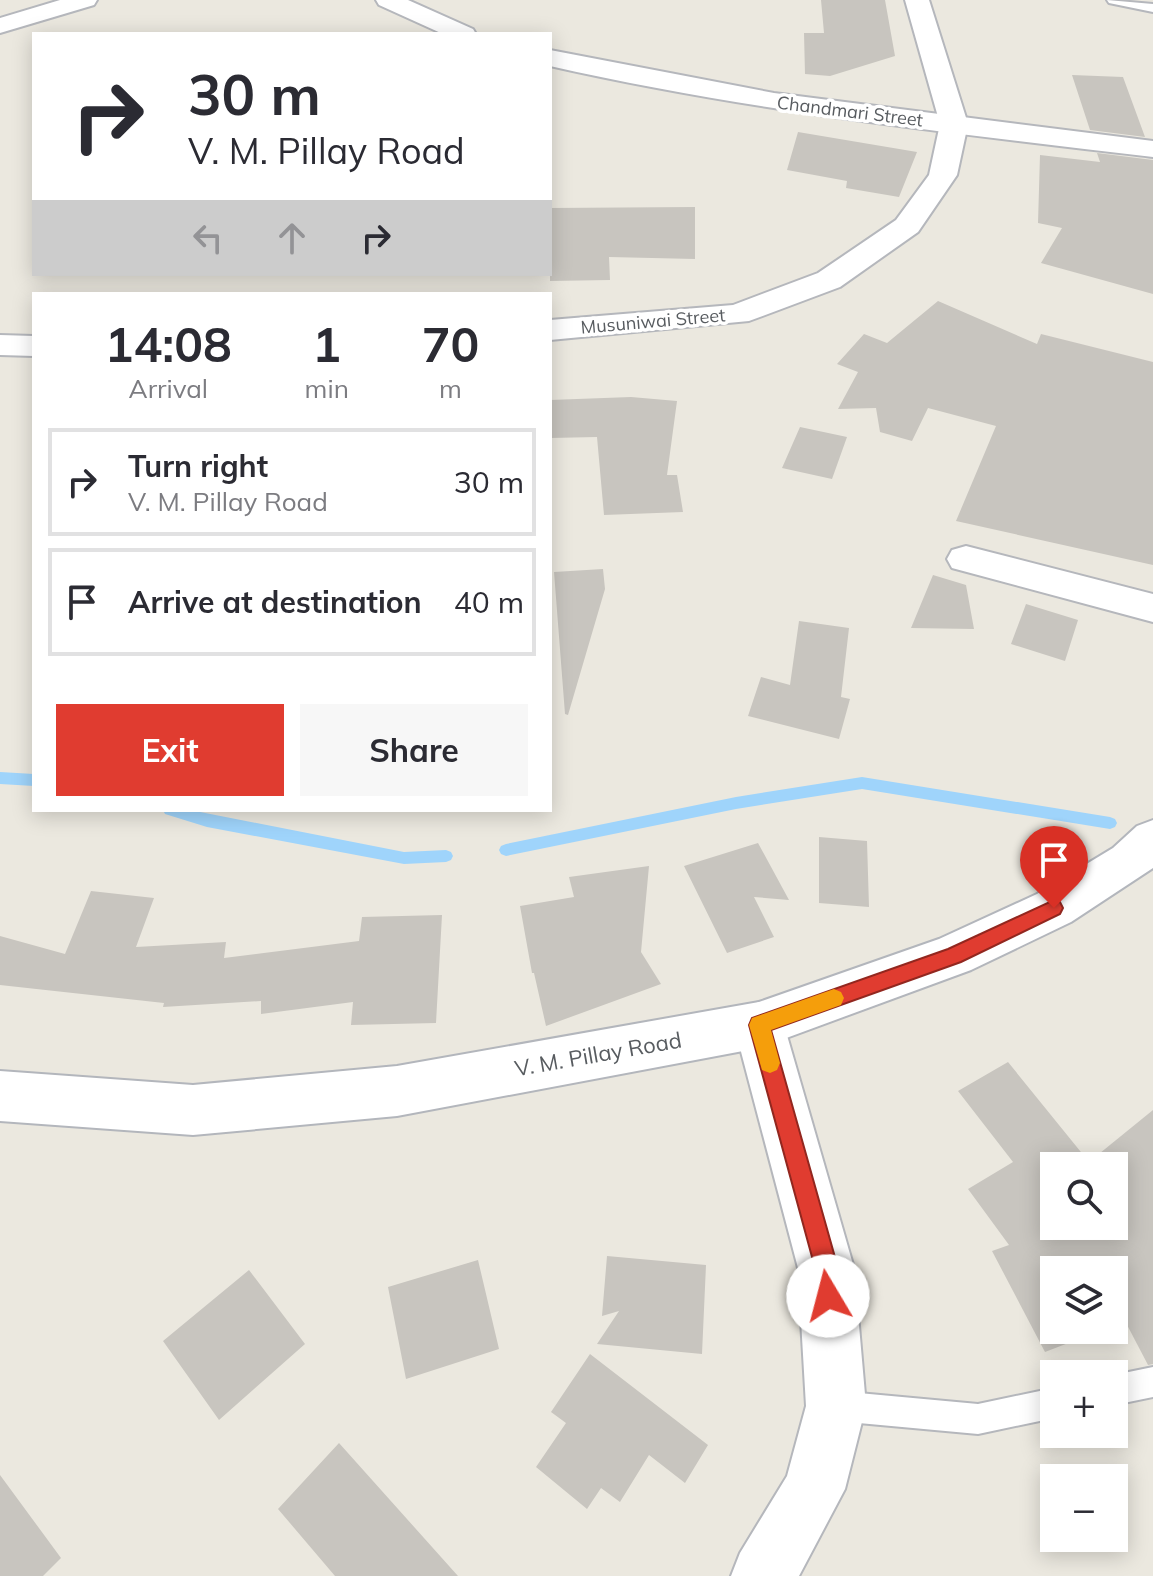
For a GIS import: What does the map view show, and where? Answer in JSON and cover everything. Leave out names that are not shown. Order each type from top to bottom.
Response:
[{"type":"street","points":[[0,26],[85,0]]},
{"type":"street","points":[[388,0],[460,32]]},
{"type":"street","points":[[917,0],[954,124]]},
{"type":"street","name":"Chandmari Street","points":[[552,58],[610,73],[745,97],[1153,149]]},
{"type":"street","name":"Musuniwai Street","points":[[552,330],[738,314],[829,280],[907,226],[943,175],[954,124]]},
{"type":"street","points":[[0,345],[32,346]]},
{"type":"street","points":[[966,559],[1153,608]]},
{"type":"street","name":"V. M. Pillay Road","points":[[0,1096],[209,1109],[397,1091],[759,1025],[954,955],[1054,908],[1129,862],[1153,839]]},
{"type":"street","points":[[759,1025],[826,1268],[836,1406],[814,1489],[763,1576]]},
{"type":"lane","points":[[1113,0],[1153,8]]},
{"type":"lane","points":[[1128,1387],[1153,1382]]},
{"type":"lane","points":[[836,1406],[978,1419],[1040,1406]]},
{"type":"building","points":[[821,0],[885,0],[895,56],[830,76],[805,74],[804,33],[824,33]]},
{"type":"building","points":[[1072,75],[1123,77],[1145,137],[1090,130]]},
{"type":"building","points":[[798,132],[917,152],[899,197],[846,188],[847,181],[787,170]]},
{"type":"building","points":[[1097,153],[1153,160],[1153,294],[1041,263],[1062,228],[1038,223],[1040,155],[1100,162]]},
{"type":"building","points":[[695,207],[695,259],[609,257],[610,280],[550,281],[552,208]]},
{"type":"building","points":[[938,301],[1037,344],[1041,334],[1153,362],[1153,565],[956,521],[996,426],[928,408],[912,441],[880,432],[876,408],[838,409],[858,372],[837,364],[864,334],[887,343]]},
{"type":"building","points":[[631,397],[677,401],[667,475],[677,475],[683,512],[604,515],[597,437],[552,438],[552,400]]},
{"type":"building","points":[[800,427],[847,437],[832,479],[782,468]]},
{"type":"building","points":[[603,569],[605,589],[568,715],[565,714],[554,572]]},
{"type":"building","points":[[933,575],[966,585],[974,629],[911,628]]},
{"type":"building","points":[[1026,604],[1078,620],[1065,661],[1011,644]]},
{"type":"building","points":[[799,621],[849,628],[841,697],[850,699],[839,739],[748,716],[761,677],[790,685]]},
{"type":"building","points":[[819,837],[867,841],[869,907],[819,903]]},
{"type":"building","points":[[758,843],[789,900],[754,897],[774,937],[727,953],[684,866]]},
{"type":"building","points":[[649,866],[641,952],[661,984],[546,1026],[532,973],[520,906],[574,897],[569,877]]},
{"type":"building","points":[[91,891],[154,898],[136,947],[226,942],[224,958],[359,941],[362,917],[442,915],[436,1023],[351,1025],[353,1002],[261,1014],[261,1001],[163,1007],[164,1003],[0,985],[0,936],[65,954]]},
{"type":"building","points":[[1008,1062],[1081,1152],[1040,1152],[1040,1240],[1128,1240],[1128,1152],[1101,1152],[1153,1110],[1153,1364],[1148,1365],[1128,1327],[1128,1256],[1040,1256],[1040,1342],[992,1251],[1009,1245],[968,1189],[1013,1162],[958,1091]]},
{"type":"building","points":[[607,1256],[706,1265],[702,1354],[597,1344],[619,1311],[602,1316]]},
{"type":"building","points":[[478,1260],[499,1349],[406,1379],[388,1287]]},
{"type":"building","points":[[249,1270],[305,1344],[219,1420],[163,1341]]},
{"type":"building","points":[[1041,1344],[1066,1344],[1045,1352]]},
{"type":"building","points":[[590,1354],[708,1445],[685,1483],[649,1455],[620,1502],[601,1488],[587,1509],[536,1467],[566,1423],[551,1412]]},
{"type":"building","points":[[339,1443],[458,1576],[335,1576],[278,1509]]},
{"type":"building","points":[[0,1475],[61,1558],[43,1576],[0,1576]]},
{"type":"waterway","points":[[0,778],[32,780]]},
{"type":"waterway","points":[[506,850],[736,803],[862,783],[1110,823]]},
{"type":"waterway","points":[[177,812],[207,821],[404,858],[446,856]]},
{"type":"slow traffic","points":[[770,1063],[759,1025],[834,998]]},
{"type":"route","points":[[828,1296],[826,1268],[759,1025],[954,955],[1054,908]]}]
